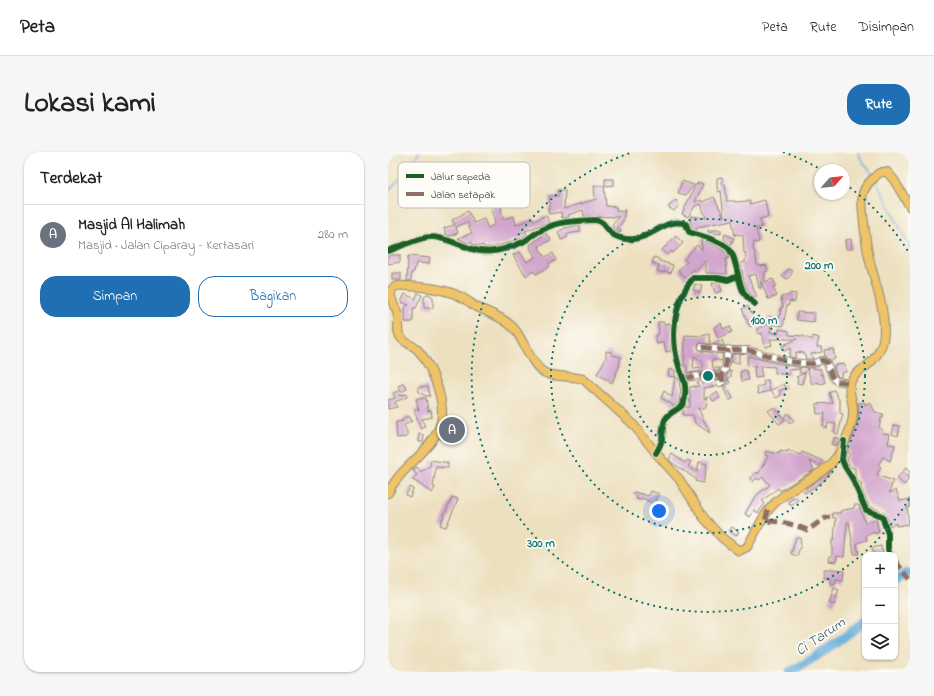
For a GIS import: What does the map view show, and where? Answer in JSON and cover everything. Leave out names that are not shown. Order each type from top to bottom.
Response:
[{"type":"main road","points":[[388,493],[400,474],[430,443],[439,426],[442,416],[442,408],[434,376],[425,359],[414,347],[401,338],[398,333],[398,317],[390,296],[392,288],[399,285],[442,290],[454,294],[476,307],[507,321],[520,337],[541,371],[550,375],[577,377],[583,380],[632,423],[679,479],[704,518],[721,537],[739,551],[748,547],[772,505],[784,495],[830,465],[838,455],[853,416],[853,405],[849,387],[850,383],[855,374],[878,355],[883,341],[884,330],[880,297],[865,236],[862,203],[864,191],[870,181],[880,173],[888,173],[894,180],[910,207]]},
{"type":"street","points":[[388,250],[430,237],[448,241],[477,251],[495,251],[523,242],[550,226],[595,220],[600,220],[611,233],[616,236],[635,239],[670,223],[681,222],[686,224],[689,232],[710,238],[729,248],[736,264],[738,276],[745,295],[756,304]]},
{"type":"street","points":[[656,453],[661,446],[666,417],[681,407],[685,399],[684,378],[675,352],[674,322],[679,303],[688,284],[693,278],[718,278],[728,280],[738,276]]},
{"type":"street","points":[[702,347],[754,352],[792,362],[812,364],[820,360],[825,361],[836,381],[850,383]]},
{"type":"street","points":[[714,376],[728,349]]},
{"type":"street","points":[[684,378],[707,375],[719,376],[722,383],[722,373],[719,367]]},
{"type":"street","points":[[439,426],[442,429],[443,436]]},
{"type":"street","points":[[844,441],[842,460],[852,478],[866,510],[882,516],[888,534],[889,552]]},
{"type":"building","points":[[722,177],[723,185],[725,185],[727,201],[750,201],[750,204],[765,200],[768,217],[759,219],[762,227],[756,228],[759,240],[758,243],[754,242],[753,247],[757,265],[766,265],[768,271],[765,272],[764,282],[773,279],[776,286],[773,287],[777,296],[768,299],[761,281],[761,288],[759,288],[756,274],[748,276],[757,297],[753,297],[748,291],[741,266],[741,263],[745,262],[746,253],[744,253],[743,235],[736,234],[735,236],[732,220],[697,227],[697,230],[692,228],[690,223],[691,216],[706,218],[701,204],[695,206],[688,217],[682,214],[698,182],[703,184],[695,202],[702,200],[703,202],[714,197],[724,217],[721,191],[718,192],[717,186],[717,178]]},
{"type":"building","points":[[605,179],[614,179],[614,185],[605,186]]},
{"type":"building","points":[[682,181],[694,185],[686,195],[678,193]]},
{"type":"building","points":[[594,186],[604,186],[606,206],[616,207],[616,210],[623,212],[625,209],[623,221],[617,229],[621,229],[620,233],[614,230],[612,225],[619,217],[584,216],[583,210],[568,215],[569,217],[562,218],[561,212],[549,214],[549,196],[558,196],[558,190],[565,190],[564,209],[596,199]]},
{"type":"building","points":[[676,200],[679,205],[674,211],[668,207]]},
{"type":"building","points":[[492,208],[501,208],[503,219],[514,216],[516,225],[533,218],[534,221],[546,215],[549,222],[525,231],[527,234],[521,238],[494,247],[483,247],[483,245],[479,246],[472,244],[471,241],[468,243],[459,239],[458,238],[472,233],[467,222],[456,227],[458,233],[450,236],[446,235],[444,228],[455,225],[452,220],[468,211],[474,223],[484,219],[488,228],[495,224]]},
{"type":"building","points":[[580,225],[580,232],[566,234],[568,237],[561,240],[558,232],[565,228]]},
{"type":"building","points":[[708,230],[721,230],[721,234],[708,232]]},
{"type":"building","points":[[546,233],[551,240],[539,246],[539,248],[545,257],[553,253],[556,260],[548,264],[550,266],[536,274],[533,271],[526,276],[513,255],[520,252],[527,262],[535,257],[530,245]]},
{"type":"building","points":[[725,234],[734,238],[731,245],[724,239]]},
{"type":"building","points":[[676,236],[683,243],[673,253],[671,251],[667,255],[662,250]]},
{"type":"building","points":[[851,239],[852,249],[846,249],[845,240]]},
{"type":"building","points":[[701,240],[717,246],[727,253],[729,258],[726,259],[727,274],[706,273],[706,260],[696,271],[694,269],[685,278],[678,270],[687,262],[684,259],[697,245],[702,250]]},
{"type":"building","points":[[388,255],[400,255],[400,262],[388,264]]},
{"type":"building","points":[[408,256],[430,258],[429,264],[416,263],[414,272],[412,272],[411,281],[407,281]]},
{"type":"building","points":[[654,257],[659,259],[659,261],[673,265],[671,273],[657,271],[659,265],[652,263]]},
{"type":"building","points":[[789,269],[793,271],[788,279],[782,276]]},
{"type":"building","points":[[392,273],[401,273],[401,280],[392,280]]},
{"type":"building","points":[[712,283],[719,283],[722,291],[715,293]]},
{"type":"building","points":[[695,284],[702,286],[700,293],[693,290]]},
{"type":"building","points":[[418,293],[422,295],[416,308],[413,308],[413,322],[405,322],[405,307],[409,305],[401,302],[405,294],[415,299]]},
{"type":"building","points":[[790,293],[796,294],[795,302],[789,301],[789,305],[787,305],[783,326],[771,324],[770,332],[778,334],[779,329],[789,331],[789,335],[803,336],[812,340],[813,336],[819,338],[817,347],[821,347],[822,352],[811,354],[813,359],[806,359],[804,353],[796,352],[795,358],[789,357],[791,348],[784,351],[782,346],[797,339],[770,339],[772,345],[765,347],[762,333],[758,334],[758,329],[767,324],[768,317],[779,319],[781,307],[783,307],[781,297],[790,295]]},
{"type":"building","points":[[428,294],[433,297],[433,308],[424,308],[424,297]]},
{"type":"building","points":[[748,306],[757,324],[750,327],[742,309]]},
{"type":"building","points":[[797,312],[814,313],[814,322],[797,320]]},
{"type":"building","points":[[658,322],[664,322],[664,324],[670,323],[671,351],[666,352],[664,342],[657,344],[655,335],[659,334]]},
{"type":"building","points":[[721,323],[723,329],[730,326],[732,332],[718,338],[714,327]]},
{"type":"building","points":[[709,334],[710,344],[698,344],[698,348],[701,351],[723,354],[722,361],[712,359],[713,368],[720,368],[718,371],[687,373],[687,366],[684,366],[685,335],[702,336]],"holes":[[[694,356],[703,362],[703,368],[693,369]]]},
{"type":"building","points":[[722,340],[724,346],[712,344]]},
{"type":"building","points":[[833,349],[835,359],[830,360],[825,357],[824,350]]},
{"type":"building","points":[[606,351],[612,352],[612,355],[621,357],[620,364],[612,383],[597,374],[606,358]]},
{"type":"building","points":[[732,354],[739,354],[739,364],[731,362]]},
{"type":"building","points":[[748,356],[799,367],[799,369],[789,370],[789,375],[775,373],[775,367],[760,366],[762,377],[755,378],[754,368],[756,367],[747,365]]},
{"type":"building","points":[[845,364],[846,372],[841,373],[841,377],[838,377],[835,372],[834,365]]},
{"type":"building","points":[[801,367],[821,369],[821,375],[823,374],[825,383],[819,384],[819,382],[812,384],[807,368],[805,373],[799,373]]},
{"type":"building","points":[[669,369],[675,370],[675,377],[668,376]]},
{"type":"building","points":[[746,370],[749,380],[742,381],[740,372]]},
{"type":"building","points":[[729,371],[731,371],[731,377],[728,378],[730,384],[726,384],[727,375]]},
{"type":"building","points":[[805,373],[802,384],[797,383],[798,378],[796,377]]},
{"type":"building","points":[[675,377],[678,378],[681,391],[679,402],[672,406],[672,404],[661,398],[664,391],[672,397]]},
{"type":"building","points":[[712,380],[715,380],[717,386],[704,388],[704,399],[707,397],[706,407],[703,409],[698,408],[710,433],[695,423],[693,415],[683,415],[683,410],[686,407],[690,407],[690,387],[699,386],[697,383],[701,381],[702,384],[712,382]]},
{"type":"building","points":[[768,380],[770,391],[758,394],[757,387],[764,385],[763,381]]},
{"type":"building","points":[[404,383],[407,389],[401,392],[398,386]]},
{"type":"building","points":[[784,384],[786,388],[779,391],[781,395],[776,398],[771,390]]},
{"type":"building","points":[[725,385],[733,398],[729,401],[723,386]]},
{"type":"building","points":[[428,386],[430,396],[426,396],[419,392],[418,387]]},
{"type":"building","points":[[834,390],[840,402],[840,413],[843,414],[838,434],[834,433],[836,424],[828,423],[827,428],[823,427],[825,413],[817,414],[816,404],[833,403],[829,393]]},
{"type":"building","points":[[398,391],[400,396],[406,394],[407,397],[395,402],[397,407],[388,409],[388,400],[395,398],[393,393]]},
{"type":"building","points":[[717,392],[720,398],[713,401],[710,396]]},
{"type":"building","points":[[426,398],[428,411],[431,410],[432,417],[422,419],[425,427],[421,429],[414,410],[418,408],[419,411],[416,399]]},
{"type":"building","points":[[865,402],[865,405],[870,402],[875,412],[883,414],[879,428],[883,430],[882,433],[890,434],[888,444],[895,445],[890,461],[883,457],[878,465],[881,467],[877,475],[893,481],[889,493],[896,490],[900,501],[910,499],[910,507],[907,508],[909,524],[896,526],[896,523],[890,526],[885,513],[869,506],[861,488],[862,483],[859,483],[855,474],[855,468],[850,467],[847,460],[850,453],[848,452],[848,447],[858,420],[859,421],[858,403]]},
{"type":"building","points":[[774,407],[785,420],[779,424],[768,411]]},
{"type":"building","points":[[788,413],[794,420],[790,423],[784,417]]},
{"type":"building","points":[[408,416],[412,421],[404,425],[407,437],[397,438],[396,422],[403,421],[402,419]]},
{"type":"building","points":[[460,424],[460,435],[447,436],[446,426]]},
{"type":"building","points":[[894,425],[900,426],[898,436],[892,434]]},
{"type":"building","points":[[419,434],[424,435],[423,442],[419,442]]},
{"type":"building","points":[[835,437],[839,439],[836,446],[831,444]]},
{"type":"building","points":[[766,451],[779,454],[780,451],[787,453],[788,451],[801,455],[802,452],[823,461],[819,466],[809,461],[814,470],[780,491],[778,488],[762,501],[765,503],[758,513],[754,510],[750,517],[745,514],[753,500],[770,485],[763,477],[759,480],[757,478],[753,482],[750,478],[757,472],[758,474],[768,456],[765,455]]},
{"type":"building","points":[[672,454],[685,463],[687,460],[691,462],[688,466],[697,472],[699,462],[707,464],[703,483],[695,481],[696,479],[671,462],[669,459]]},
{"type":"building","points":[[431,460],[448,463],[448,468],[436,467],[433,486],[435,487],[432,493],[412,479],[417,475],[413,470],[417,467],[421,472],[430,466]]},
{"type":"building","points":[[906,468],[910,474],[907,477],[909,479],[904,485],[897,478]]},
{"type":"building","points":[[832,470],[825,478],[826,479],[805,493],[803,492],[806,488]]},
{"type":"building","points":[[410,487],[413,489],[410,497],[406,495]]},
{"type":"building","points":[[651,491],[659,494],[654,504],[642,498],[641,500],[636,499],[637,496],[633,494],[634,492],[649,496]]},
{"type":"building","points":[[452,497],[458,499],[446,527],[440,525]]},
{"type":"building","points":[[796,497],[798,501],[791,506],[788,501]]},
{"type":"building","points":[[854,505],[859,505],[865,523],[876,519],[879,532],[866,535],[867,540],[857,543],[859,554],[854,554],[849,522],[847,522],[844,557],[837,556],[836,562],[829,561],[830,556],[832,556],[832,540],[834,540],[836,518],[833,518],[832,513],[841,513],[840,511],[854,508]]},
{"type":"building","points":[[732,527],[739,532],[736,536],[729,531]]},
{"type":"building","points":[[796,537],[801,539],[797,556],[791,554]]},
{"type":"building","points":[[881,546],[882,552],[873,552],[872,548]]},
{"type":"building","points":[[824,570],[844,570],[843,580],[836,579],[835,584],[830,583],[830,578],[824,578]]},
{"type":"building","points":[[834,588],[839,590],[834,605],[829,603]]},
{"type":"waterway","points":[[413,162],[419,152]]},
{"type":"waterway","points":[[858,152],[862,161],[873,175]]},
{"type":"waterway","points":[[876,180],[910,248]]},
{"type":"waterway","points":[[388,191],[398,181]]},
{"type":"waterway","name":"Ci Tarum","points":[[898,580],[906,573],[910,573]]},
{"type":"waterway","name":"Ci Tarum","points":[[789,672],[809,661],[862,623]]},
{"type":"marked path","points":[[702,347],[721,350],[748,350],[792,362],[812,364],[822,360],[827,363],[832,376],[836,381],[850,383]]},
{"type":"marked path","points":[[723,382],[722,373],[725,370],[728,349]]},
{"type":"marked path","points":[[684,378],[707,375],[719,376],[720,383]]},
{"type":"marked path","points":[[768,510],[765,521],[787,523],[807,530],[824,519],[830,517]]},
{"type":"marked path","points":[[898,565],[910,579]]},
{"type":"cycle path","points":[[388,251],[416,240],[432,237],[448,240],[471,249],[486,252],[508,248],[523,242],[550,226],[569,222],[595,220],[602,223],[611,233],[625,239],[634,239],[648,235],[672,223],[686,224],[689,232],[709,238],[727,247],[733,256],[744,293],[755,304]]},
{"type":"cycle path","points":[[656,453],[662,441],[663,425],[665,420],[683,404],[685,396],[684,383],[678,363],[674,341],[675,319],[682,297],[693,278],[718,278],[728,280],[738,276]]},
{"type":"cycle path","points":[[844,441],[842,460],[852,478],[866,510],[882,516],[888,534],[889,552]]},
{"type":"place","name":"Masjid Al Halimah","points":[[452,430]]}]
